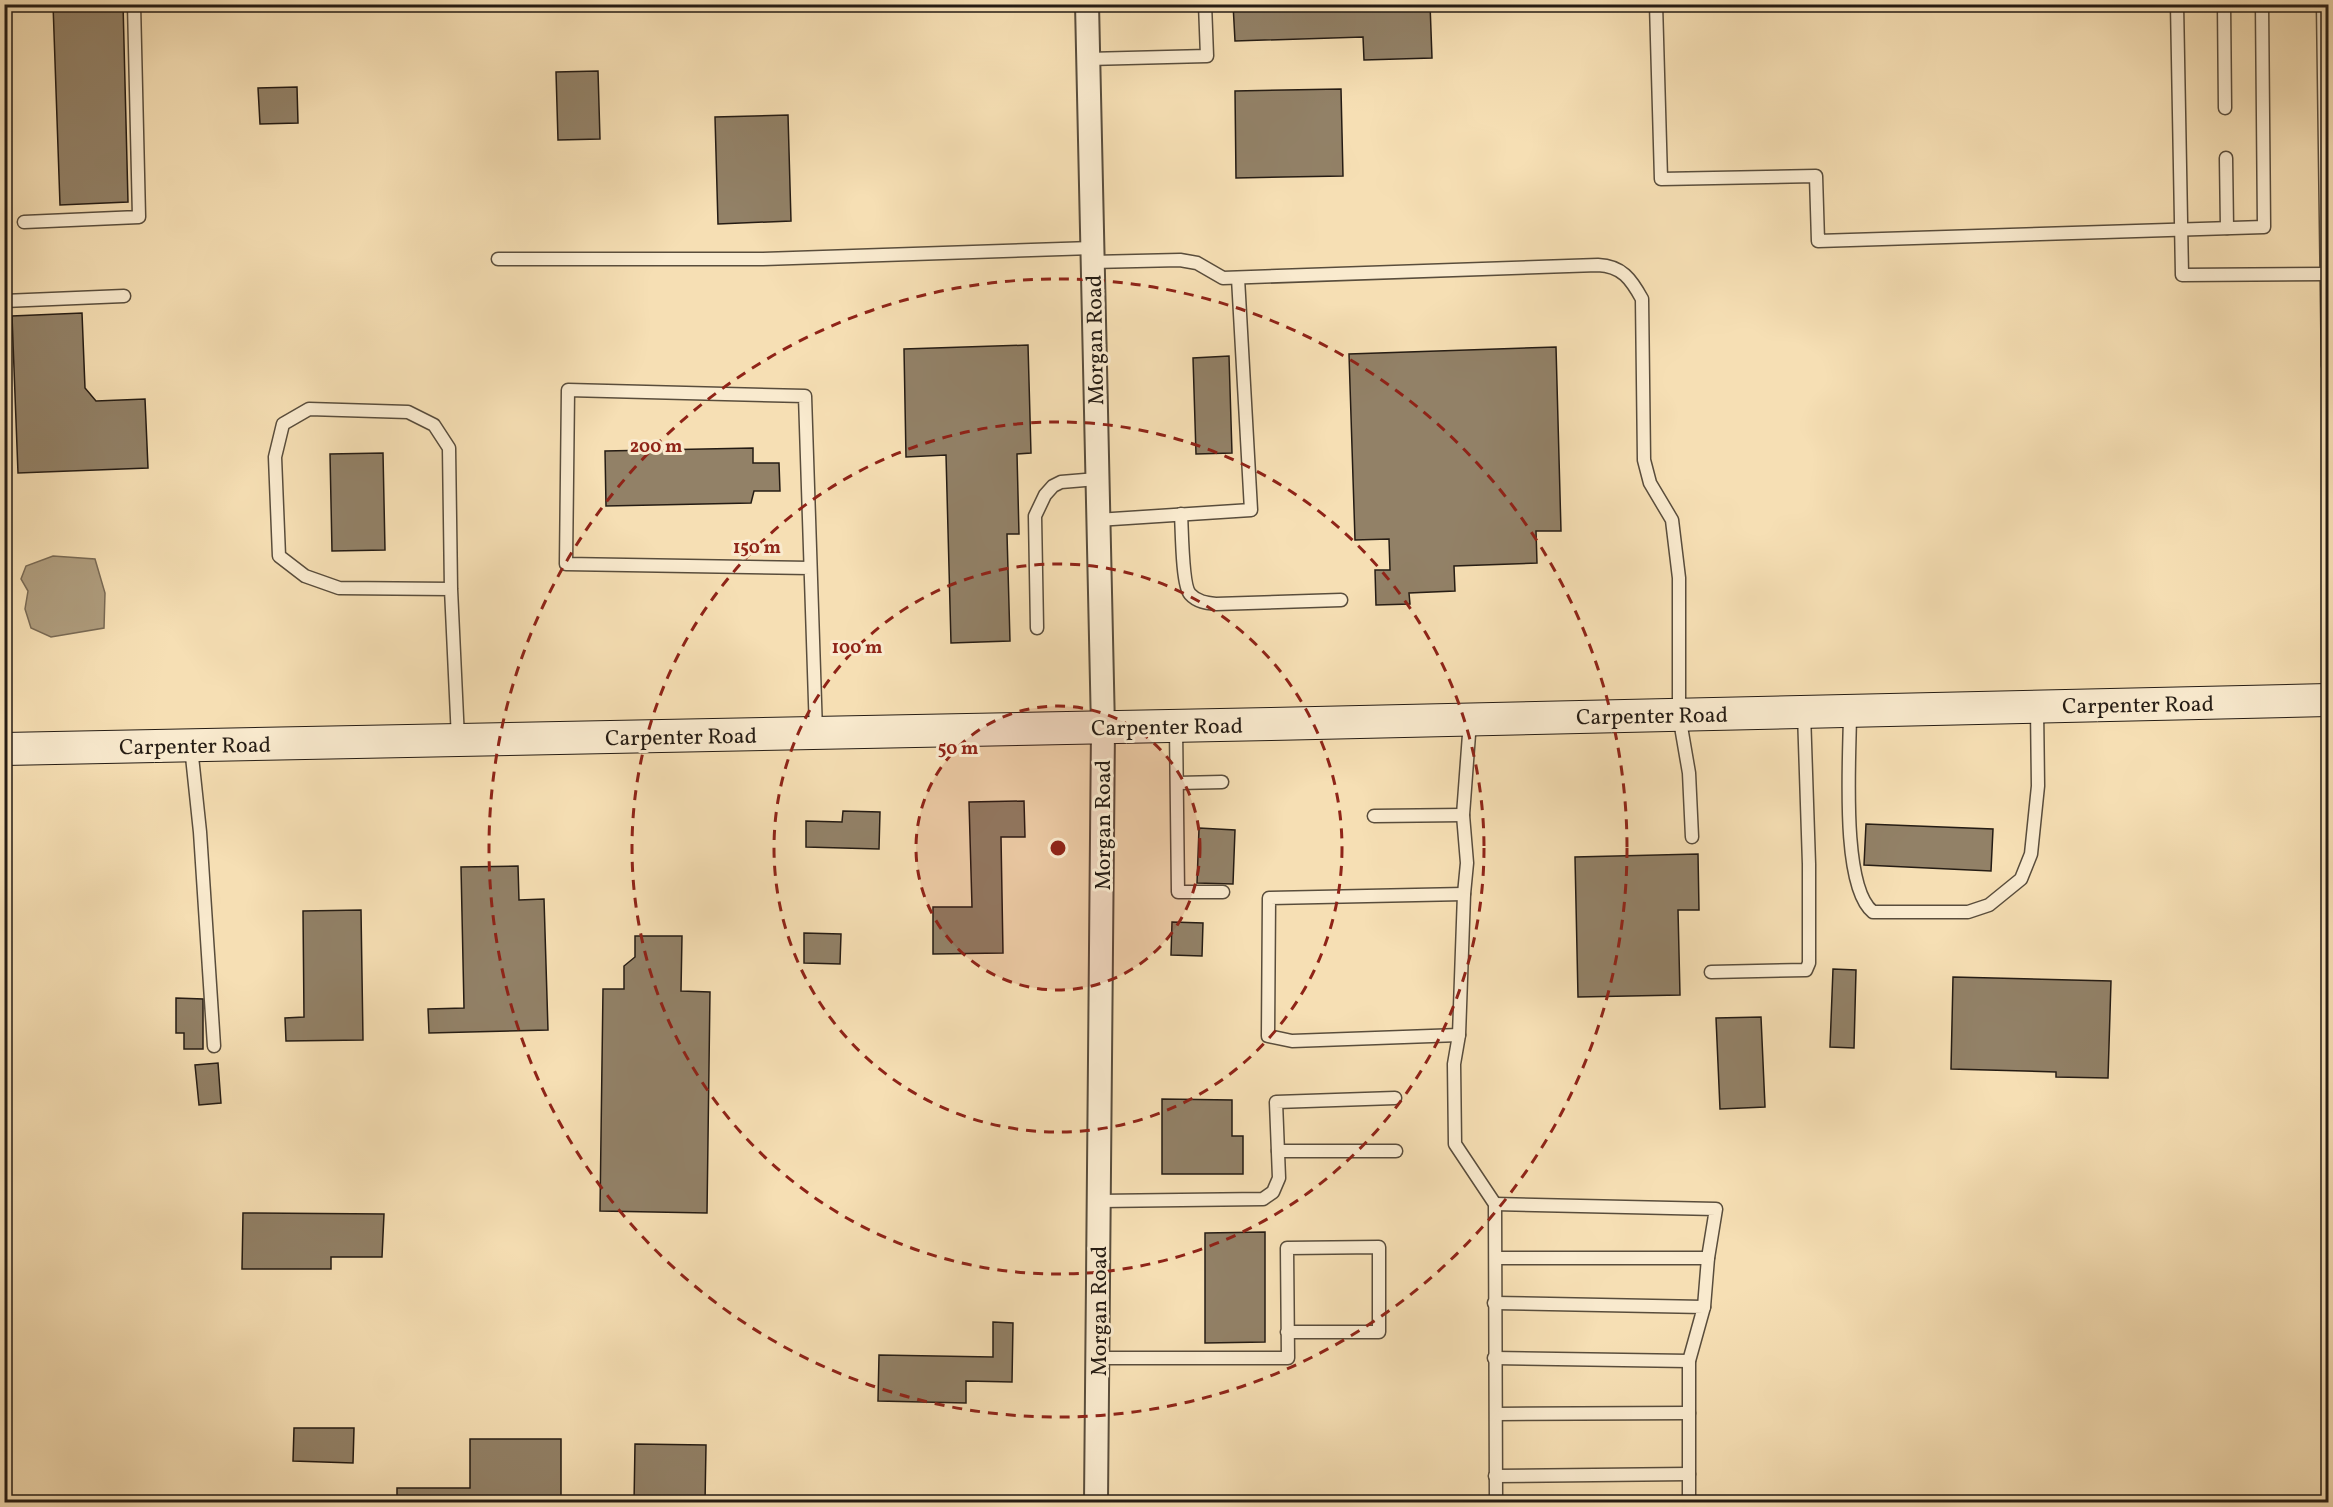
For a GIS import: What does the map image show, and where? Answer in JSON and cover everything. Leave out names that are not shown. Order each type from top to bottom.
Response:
[{"type":"main road","name":"Carpenter Road","points":[[4,749],[1102,728],[2328,700]]},
{"type":"street","name":"Morgan Road","points":[[1087,4],[1102,728],[1096,1503]]},
{"type":"lane","points":[[24,222],[139,217],[135,4]]},
{"type":"lane","points":[[1088,59],[1207,56],[1205,4]]},
{"type":"lane","points":[[1656,4],[1661,179],[1816,176],[1818,241],[2264,227],[2262,4]]},
{"type":"lane","points":[[2177,4],[2182,275],[2326,274]]},
{"type":"lane","points":[[2224,4],[2225,108]]},
{"type":"lane","points":[[2323,4],[2328,366]]},
{"type":"lane","points":[[2226,158],[2227,228]]},
{"type":"lane","points":[[498,260],[763,260],[1092,255],[1180,260],[1197,263],[1224,278],[1598,265],[1621,270],[1630,278],[1642,299],[1645,467],[1650,483],[1672,520],[1679,578],[1679,715],[1689,773],[1692,837]]},
{"type":"lane","points":[[1097,520],[1251,510],[1238,278]]},
{"type":"lane","points":[[4,301],[124,296]]},
{"type":"lane","points":[[810,568],[566,564],[567,390],[805,396],[816,733]]},
{"type":"lane","points":[[451,589],[339,588],[305,576],[279,556],[275,457],[283,424],[309,409],[408,412],[434,425],[449,448],[451,589],[458,740]]},
{"type":"lane","points":[[1037,628],[1035,516],[1045,495],[1053,486],[1060,482],[1096,479]]},
{"type":"lane","points":[[1181,514],[1185,575],[1188,592],[1194,598],[1204,603],[1216,604],[1341,600]]},
{"type":"lane","points":[[1850,711],[1850,852],[1860,893],[1868,908],[1874,912],[1968,912],[1989,905],[2021,879],[2031,854],[2038,786],[2037,706]]},
{"type":"lane","points":[[1712,972],[1806,970],[1809,963],[1809,864],[1804,712]]},
{"type":"lane","points":[[1470,720],[1462,815],[1467,863],[1459,1035],[1454,1064],[1455,1144],[1495,1204],[1497,1258],[1494,1303],[1497,1414],[1496,1503]]},
{"type":"lane","points":[[1176,726],[1178,892],[1223,892]]},
{"type":"lane","points":[[190,745],[200,832],[214,1046]]},
{"type":"lane","points":[[1178,783],[1222,782]]},
{"type":"lane","points":[[1374,816],[1462,815]]},
{"type":"lane","points":[[1459,1035],[1292,1041],[1268,1036],[1269,898],[1464,894]]},
{"type":"lane","points":[[1099,1201],[1263,1198],[1273,1192],[1279,1178],[1276,1102],[1395,1098]]},
{"type":"lane","points":[[1278,1151],[1396,1151]]},
{"type":"lane","points":[[1495,1204],[1716,1209],[1708,1258],[1704,1307],[1689,1361],[1689,1503]]},
{"type":"lane","points":[[1097,1358],[1288,1358],[1287,1332],[1287,1248],[1378,1247],[1378,1332],[1287,1332]]},
{"type":"lane","points":[[1497,1258],[1708,1258]]},
{"type":"lane","points":[[1494,1303],[1704,1307]]},
{"type":"lane","points":[[1494,1358],[1689,1361]]},
{"type":"lane","points":[[1497,1414],[1689,1413]]},
{"type":"lane","points":[[1495,1476],[1689,1474]]},
{"type":"shaded area","points":[[53,556],[95,559],[105,593],[104,628],[51,637],[31,628],[25,609],[28,591],[21,579],[26,566]]},
{"type":"building","points":[[53,4],[123,4],[128,202],[60,205]]},
{"type":"building","points":[[1233,4],[1430,4],[1432,58],[1364,60],[1363,37],[1235,41]]},
{"type":"building","points":[[598,71],[600,139],[558,140],[556,72]]},
{"type":"building","points":[[297,87],[298,123],[260,124],[258,88]]},
{"type":"building","points":[[1341,89],[1343,176],[1236,178],[1235,91]]},
{"type":"building","points":[[788,115],[791,221],[718,224],[715,117]]},
{"type":"building","points":[[82,313],[85,388],[96,401],[145,399],[148,468],[18,473],[12,316]]},
{"type":"building","points":[[1028,345],[1031,453],[1017,454],[1019,534],[1007,534],[1010,641],[951,643],[946,455],[906,457],[904,349]]},
{"type":"building","points":[[1556,347],[1561,531],[1536,531],[1537,563],[1454,566],[1455,591],[1409,593],[1410,604],[1376,605],[1375,570],[1390,570],[1389,539],[1355,540],[1349,354]]},
{"type":"building","points":[[1229,356],[1232,453],[1196,454],[1193,358]]},
{"type":"building","points":[[753,448],[753,463],[779,463],[780,491],[754,491],[751,503],[606,506],[605,451]]},
{"type":"building","points":[[383,453],[385,550],[332,551],[330,454]]},
{"type":"building","points":[[1024,801],[1025,837],[1001,837],[1003,953],[933,954],[933,907],[972,907],[969,802]]},
{"type":"building","points":[[843,811],[880,812],[879,849],[806,847],[806,821],[842,822]]},
{"type":"building","points":[[1866,824],[1993,829],[1991,871],[1864,865]]},
{"type":"building","points":[[1199,828],[1235,830],[1233,884],[1197,883]]},
{"type":"building","points":[[1698,854],[1699,910],[1678,910],[1680,995],[1578,997],[1575,857]]},
{"type":"building","points":[[518,866],[519,900],[544,899],[548,1030],[429,1033],[428,1009],[464,1008],[461,867]]},
{"type":"building","points":[[361,910],[363,1040],[286,1041],[285,1018],[304,1017],[303,911]]},
{"type":"building","points":[[1172,922],[1203,923],[1202,956],[1171,955]]},
{"type":"building","points":[[804,933],[841,934],[840,964],[804,963]]},
{"type":"building","points":[[635,936],[682,936],[681,991],[710,992],[707,1213],[600,1211],[603,989],[624,989],[624,966],[635,957]]},
{"type":"building","points":[[1833,969],[1856,970],[1854,1048],[1830,1047]]},
{"type":"building","points":[[1953,977],[2111,981],[2108,1078],[2056,1077],[2056,1072],[1951,1069]]},
{"type":"building","points":[[176,998],[203,999],[203,1049],[184,1049],[184,1033],[176,1033]]},
{"type":"building","points":[[1761,1017],[1765,1107],[1720,1109],[1716,1018]]},
{"type":"building","points":[[218,1063],[221,1103],[199,1105],[195,1065]]},
{"type":"building","points":[[1162,1099],[1232,1100],[1232,1136],[1243,1136],[1243,1174],[1162,1174]]},
{"type":"building","points":[[243,1213],[384,1214],[382,1257],[331,1257],[331,1269],[242,1269]]},
{"type":"building","points":[[1265,1232],[1265,1342],[1205,1343],[1205,1233]]},
{"type":"building","points":[[993,1322],[1013,1323],[1012,1382],[966,1381],[966,1403],[878,1401],[879,1355],[993,1357]]},
{"type":"building","points":[[294,1428],[354,1428],[353,1463],[293,1461]]},
{"type":"building","points":[[470,1439],[561,1439],[561,1503],[397,1503],[397,1488],[470,1488]]},
{"type":"building","points":[[635,1444],[706,1445],[705,1503],[634,1503]]}]
